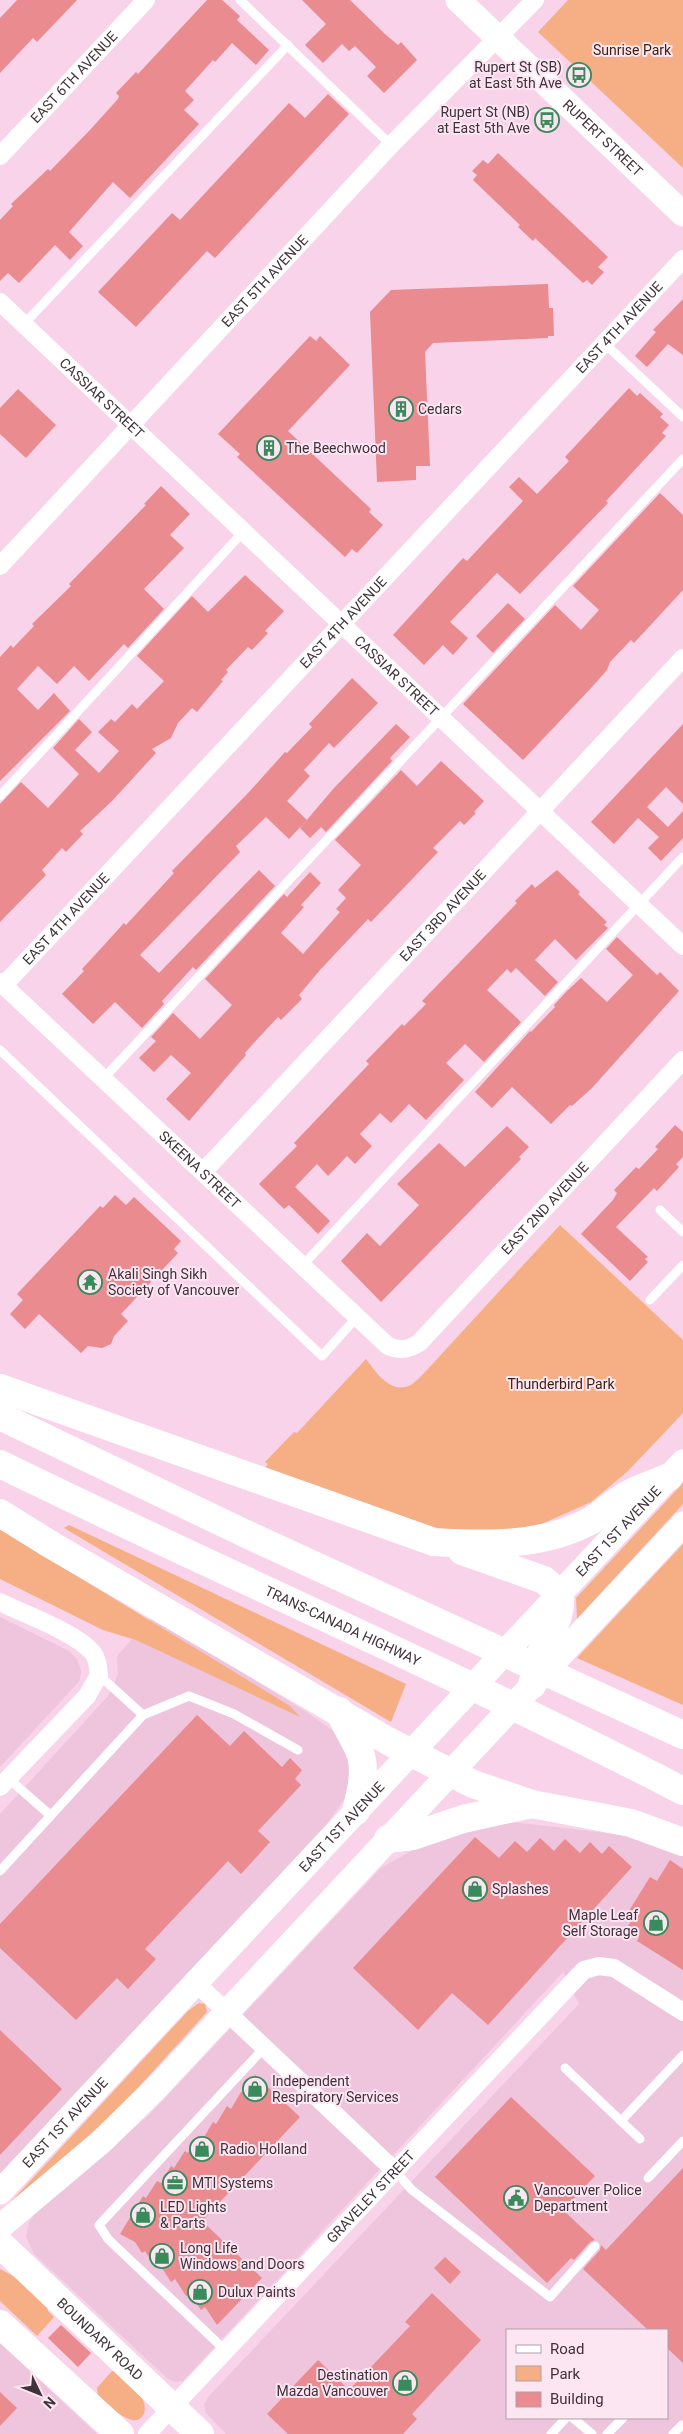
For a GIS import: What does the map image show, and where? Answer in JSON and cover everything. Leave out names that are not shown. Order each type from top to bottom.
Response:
[{"type":"main road","name":"RUPERT STREET","points":[[458,0],[683,214]]},
{"type":"main road","points":[[0,1388],[314,1501],[544,1580],[560,1594],[558,1621],[541,1650],[532,1685]]},
{"type":"main road","points":[[0,1416],[244,1533],[683,1735]]},
{"type":"main road","name":"TRANS-CANADA HIGHWAY","points":[[0,1464],[578,1737],[683,1791]]},
{"type":"main road","points":[[434,1542],[487,1545],[534,1540],[567,1531],[592,1520],[628,1494],[676,1470]]},
{"type":"main road","name":"EAST 1ST AVENUE","points":[[0,2192],[676,1470]]},
{"type":"main road","points":[[0,1512],[48,1543],[412,1753],[473,1784],[532,1804],[631,1823],[683,1842]]},
{"type":"main road","points":[[0,2227],[101,2142],[157,2087],[683,1524]]},
{"type":"main road","points":[[339,1711],[359,1751],[362,1768],[362,1784],[356,1812]]},
{"type":"main road","points":[[388,1839],[413,1836],[463,1819],[532,1804]]},
{"type":"main road","name":"BOUNDARY ROAD","points":[[0,2244],[200,2434]]},
{"type":"main road","points":[[0,2324],[120,2434]]},
{"type":"street","name":"EAST 6TH AVENUE","points":[[0,156],[146,0]]},
{"type":"street","name":"EAST 5TH AVENUE","points":[[0,566],[391,146],[534,0]]},
{"type":"street","name":"EAST 4TH AVENUE","points":[[2,984],[683,259]]},
{"type":"street","name":"CASSIAR STREET","points":[[0,302],[683,946]]},
{"type":"street","name":"EAST 3RD AVENUE","points":[[203,1172],[539,810],[683,658]]},
{"type":"street","name":"SKEENA STREET","points":[[2,984],[388,1346],[402,1350]]},
{"type":"street","name":"EAST 2ND AVENUE","points":[[402,1350],[411,1348],[418,1343],[683,1060]]},
{"type":"street","points":[[0,1602],[70,1636],[87,1647],[95,1657],[99,1675],[87,1696],[4,1782]]},
{"type":"street","name":"GRAVELEY STREET","points":[[147,2434],[577,1976],[592,1967],[614,1968],[683,2012]]},
{"type":"street","points":[[196,1983],[394,2171]]},
{"type":"lane","points":[[240,0],[391,146]]},
{"type":"lane","points":[[24,324],[288,45]]},
{"type":"lane","points":[[603,342],[683,417]]},
{"type":"lane","points":[[103,1079],[683,459]]},
{"type":"lane","points":[[0,796],[244,532]]},
{"type":"lane","points":[[303,1265],[683,858]]},
{"type":"lane","points":[[0,1050],[322,1356],[357,1316]]},
{"type":"lane","points":[[660,1210],[683,1232]]},
{"type":"lane","points":[[650,1300],[683,1265]]},
{"type":"lane","points":[[99,1675],[143,1715]]},
{"type":"lane","points":[[0,1871],[143,1715],[189,1696],[234,1714],[298,1750]]},
{"type":"lane","points":[[4,1782],[50,1815]]},
{"type":"lane","points":[[225,2350],[108,2239],[99,2225],[264,2048]]},
{"type":"lane","points":[[621,2121],[683,2055]]},
{"type":"lane","points":[[565,2068],[640,2139]]},
{"type":"lane","points":[[648,2178],[683,2141]]},
{"type":"lane","points":[[394,2171],[412,2190],[550,2297],[595,2246]]},
{"type":"lane","points":[[551,2434],[565,2419]]},
{"type":"lane","points":[[573,2419],[592,2434]]},
{"type":"lane","points":[[607,2434],[622,2419]]},
{"type":"lane","points":[[673,2434],[682,2424]]},
{"type":"shaded area","points":[[0,1617],[69,1651],[77,1659],[81,1671],[80,1680],[75,1686],[0,1767]]},
{"type":"shaded area","points":[[152,1617],[308,1713],[336,1733],[350,1756],[350,1790],[328,1823],[0,2174],[0,1814],[108,1696],[118,1674],[117,1656]]},
{"type":"shaded area","points":[[496,1820],[641,1837],[683,1856],[683,2434],[226,2434],[206,2413],[204,2405],[209,2396],[579,2004],[563,1972],[183,2381],[175,2382],[168,2379],[34,2254],[26,2237],[29,2222],[35,2214],[150,2114],[381,1868],[443,1833]]},
{"type":"shaded area","points":[[0,2343],[97,2434],[0,2434]]},
{"type":"green space","name":"Sunrise Park","points":[[568,0],[683,0],[683,168],[538,32]]},
{"type":"green space","name":"Thunderbird Park","points":[[560,1225],[683,1340],[683,1413],[628,1471],[591,1502],[535,1527],[476,1535],[431,1529],[265,1468],[268,1464],[265,1462],[294,1432],[297,1433],[366,1359],[384,1380],[395,1387],[409,1386],[414,1383]]},
{"type":"green space","points":[[683,1483],[683,1504],[577,1619],[576,1598]]},
{"type":"green space","points":[[69,1525],[406,1684],[391,1722],[64,1528]]},
{"type":"green space","points":[[0,1529],[290,1706],[300,1717],[136,1640],[103,1630],[0,1579]]},
{"type":"green space","points":[[683,1544],[683,1705],[577,1658]]},
{"type":"green space","points":[[199,2003],[205,2004],[207,2012],[116,2112],[6,2207],[188,2011]]},
{"type":"green space","points":[[0,2269],[15,2277],[47,2306],[48,2311],[54,2317],[37,2336],[0,2301]]},
{"type":"green space","points":[[112,2371],[117,2372],[134,2387],[142,2398],[145,2409],[140,2419],[128,2419],[121,2415],[98,2395],[97,2388]]},
{"type":"building","points":[[17,0],[77,0],[37,42],[33,38],[0,73],[0,18]]},
{"type":"building","points":[[207,0],[222,0],[240,16],[237,20],[269,50],[256,65],[232,43],[215,62],[213,60],[185,91],[194,100],[184,110],[199,124],[130,198],[113,182],[69,232],[83,246],[70,260],[55,245],[19,283],[8,273],[0,281],[0,220],[13,206],[11,204],[48,169],[50,171],[89,131],[118,99],[119,96],[116,93],[136,72],[138,74]]},
{"type":"building","points":[[302,0],[350,0],[398,45],[401,42],[417,60],[384,93],[367,76],[376,67],[355,46],[349,51],[342,44],[323,63],[305,45],[326,24]]},
{"type":"building","points":[[328,94],[349,114],[215,258],[207,251],[136,327],[98,292],[172,213],[180,220],[289,103],[305,118]]},
{"type":"building","points":[[498,153],[608,257],[598,267],[604,272],[592,285],[587,280],[583,283],[535,238],[533,241],[518,227],[520,225],[473,180],[477,175],[472,171],[483,160],[488,164]]},
{"type":"building","name":"Cedars","points":[[548,284],[549,308],[553,308],[554,336],[548,336],[548,338],[433,343],[425,352],[430,466],[416,466],[416,480],[377,482],[370,312],[391,290]]},
{"type":"building","points":[[683,299],[683,355],[668,344],[647,367],[635,356],[656,332],[653,330]]},
{"type":"building","name":"The Beechwood","points":[[310,336],[316,341],[320,336],[350,365],[288,431],[371,509],[369,512],[383,525],[357,553],[352,549],[345,557],[237,457],[240,454],[218,434]]},
{"type":"building","points":[[629,388],[637,396],[640,393],[663,414],[660,417],[669,425],[662,433],[666,436],[606,501],[608,503],[520,594],[497,573],[450,622],[468,638],[453,655],[443,645],[424,665],[393,635],[463,558],[467,561],[523,501],[509,487],[519,477],[537,494],[569,461],[565,457]]},
{"type":"building","points":[[18,389],[56,425],[26,458],[0,434],[0,408]]},
{"type":"building","points":[[161,486],[190,514],[170,535],[184,548],[144,589],[164,609],[128,648],[124,644],[89,681],[74,666],[57,684],[38,666],[17,689],[38,710],[54,693],[70,711],[0,781],[0,657],[11,645],[13,648],[34,626],[32,624],[71,586],[69,584],[146,505],[144,504]]},
{"type":"building","points":[[660,493],[683,515],[683,590],[634,643],[631,640],[610,662],[607,670],[592,687],[523,760],[463,704],[555,605],[581,630],[599,610],[573,586]]},
{"type":"building","points":[[245,575],[284,611],[265,631],[268,633],[252,650],[248,647],[226,670],[228,672],[221,680],[223,681],[197,712],[192,708],[178,723],[171,738],[152,749],[156,753],[112,801],[80,831],[83,834],[66,852],[62,848],[42,870],[46,875],[0,922],[0,804],[21,782],[48,808],[79,774],[53,748],[79,719],[92,732],[75,750],[99,773],[119,751],[98,732],[111,719],[115,722],[132,704],[137,709],[164,681],[137,656],[192,596],[208,612]]},
{"type":"building","points":[[508,603],[525,619],[493,653],[476,636]]},
{"type":"building","points":[[352,678],[378,703],[334,748],[329,743],[304,770],[310,776],[287,801],[307,820],[289,839],[266,817],[236,846],[240,852],[140,955],[159,973],[259,870],[275,886],[196,970],[193,967],[162,1001],[164,1004],[142,1028],[115,1002],[93,1024],[62,994],[124,923],[126,925],[174,873],[172,871],[285,752],[287,753],[312,727],[309,724]]},
{"type":"building","points":[[396,724],[410,737],[390,758],[392,761],[326,832],[321,827],[310,838],[300,828],[334,788]]},
{"type":"building","points":[[683,724],[683,804],[666,787],[647,807],[668,827],[683,811],[683,838],[661,861],[648,848],[659,837],[638,818],[614,844],[591,822]]},
{"type":"building","points":[[441,761],[484,801],[474,812],[476,813],[464,825],[460,821],[433,848],[438,852],[371,922],[368,919],[320,970],[299,995],[302,999],[281,1020],[278,1017],[252,1045],[245,1053],[246,1055],[189,1121],[166,1099],[191,1073],[171,1055],[154,1072],[139,1058],[156,1041],[151,1037],[173,1013],[200,1039],[232,1005],[205,979],[284,894],[287,897],[310,872],[321,883],[301,905],[304,907],[281,933],[303,954],[340,912],[336,909],[346,898],[338,890],[361,865],[335,840],[401,770],[417,786]]},
{"type":"building","points":[[557,870],[607,922],[604,925],[608,928],[576,960],[555,939],[535,960],[558,982],[545,996],[516,968],[511,973],[507,969],[487,990],[521,1022],[484,1062],[465,1044],[446,1063],[464,1080],[426,1120],[409,1104],[391,1123],[380,1113],[360,1134],[372,1146],[355,1164],[347,1156],[328,1176],[317,1164],[295,1187],[330,1221],[318,1234],[289,1205],[284,1209],[259,1184],[297,1146],[294,1143],[369,1064],[366,1061],[402,1024],[404,1026],[426,1004],[422,1001],[517,903],[515,901],[532,884],[535,888]]},
{"type":"building","points":[[617,937],[657,975],[660,972],[679,991],[592,1088],[572,1106],[570,1105],[551,1124],[512,1087],[492,1108],[475,1092],[530,1031],[555,1007],[554,1005],[567,991],[581,978],[607,1002],[633,975],[606,949]]},
{"type":"building","points":[[675,1125],[683,1132],[683,1157],[676,1164],[679,1167],[657,1191],[654,1188],[616,1227],[648,1257],[645,1259],[648,1262],[630,1281],[581,1234],[613,1200],[617,1193],[614,1190],[636,1167],[639,1169],[658,1149],[655,1147]]},
{"type":"building","points":[[507,1126],[529,1147],[519,1157],[521,1159],[381,1302],[341,1261],[367,1233],[380,1246],[419,1205],[397,1184],[439,1143],[465,1167]]},
{"type":"building","name":"Akali Singh Sikh Society of Vancouver","points":[[115,1195],[126,1205],[134,1197],[181,1241],[174,1249],[178,1253],[121,1314],[128,1321],[114,1336],[111,1344],[102,1348],[88,1346],[81,1353],[39,1314],[25,1329],[10,1314],[23,1300],[17,1294],[100,1206],[103,1208]]},
{"type":"building","points":[[197,1715],[230,1746],[244,1731],[282,1767],[290,1758],[302,1770],[295,1779],[301,1785],[258,1831],[270,1842],[241,1874],[228,1861],[145,1949],[156,1959],[128,1989],[117,1978],[76,2020],[0,1948],[0,1924]]},
{"type":"building","points":[[475,1837],[499,1858],[515,1841],[527,1852],[540,1838],[554,1851],[565,1839],[580,1853],[590,1842],[602,1854],[609,1846],[632,1867],[488,2025],[452,1993],[418,2030],[353,1968]]},
{"type":"building","name":"Maple Leaf Self Storage","points":[[670,1860],[683,1869],[683,1970],[637,1941],[639,1937],[626,1929],[633,1918],[627,1914],[650,1877],[657,1881]]},
{"type":"building","points":[[0,2030],[62,2089],[0,2155]]},
{"type":"building","points":[[255,2075],[300,2117],[202,2221],[262,2278],[217,2325],[205,2307],[201,2310],[190,2294],[186,2296],[175,2279],[171,2282],[160,2265],[156,2268],[145,2251],[142,2253],[135,2242],[120,2234],[143,2196],[146,2198],[157,2181],[161,2183],[171,2166],[174,2168],[185,2151],[188,2153],[198,2136],[203,2139],[213,2122],[216,2124],[227,2106],[231,2109],[241,2092],[245,2094]]},
{"type":"building","name":"Vancouver Police Department","points":[[511,2097],[595,2176],[563,2210],[595,2240],[590,2242],[574,2260],[571,2258],[547,2283],[435,2177]]},
{"type":"building","points":[[683,2168],[683,2363],[668,2349],[668,2329],[647,2329],[583,2269],[600,2250],[601,2245],[606,2250]]},
{"type":"building","points":[[445,2257],[461,2272],[450,2284],[434,2268]]},
{"type":"building","points":[[432,2293],[481,2340],[412,2414],[417,2419],[403,2434],[288,2434],[267,2414],[318,2360],[349,2390],[410,2326],[405,2322]]},
{"type":"building","points":[[61,2325],[91,2353],[78,2367],[48,2338]]},
{"type":"building","points":[[0,2392],[17,2408],[0,2426]]},
{"type":"place","name":"Rupert St (SB) at East 5th Ave","points":[[579,75]]},
{"type":"place","name":"Rupert St (NB) at East 5th Ave","points":[[547,120]]},
{"type":"place","name":"Cedars","points":[[401,409]]},
{"type":"place","name":"The Beechwood","points":[[269,448]]},
{"type":"place","name":"Akali Singh Sikh Society of Vancouver","points":[[90,1282]]},
{"type":"place","name":"Splashes","points":[[475,1889]]},
{"type":"place","name":"Maple Leaf Self Storage","points":[[656,1923]]},
{"type":"place","name":"Independent Respiratory Services","points":[[255,2089]]},
{"type":"place","name":"Radio Holland","points":[[202,2149]]},
{"type":"place","name":"MTI Systems","points":[[175,2183]]},
{"type":"place","name":"Vancouver Police Department","points":[[516,2198]]},
{"type":"place","name":"LED Lights & Parts","points":[[143,2215]]},
{"type":"place","name":"Long Life Windows and Doors","points":[[162,2256]]},
{"type":"place","name":"Dulux Paints","points":[[200,2292]]},
{"type":"place","name":"Destination Mazda Vancouver","points":[[405,2383]]}]
